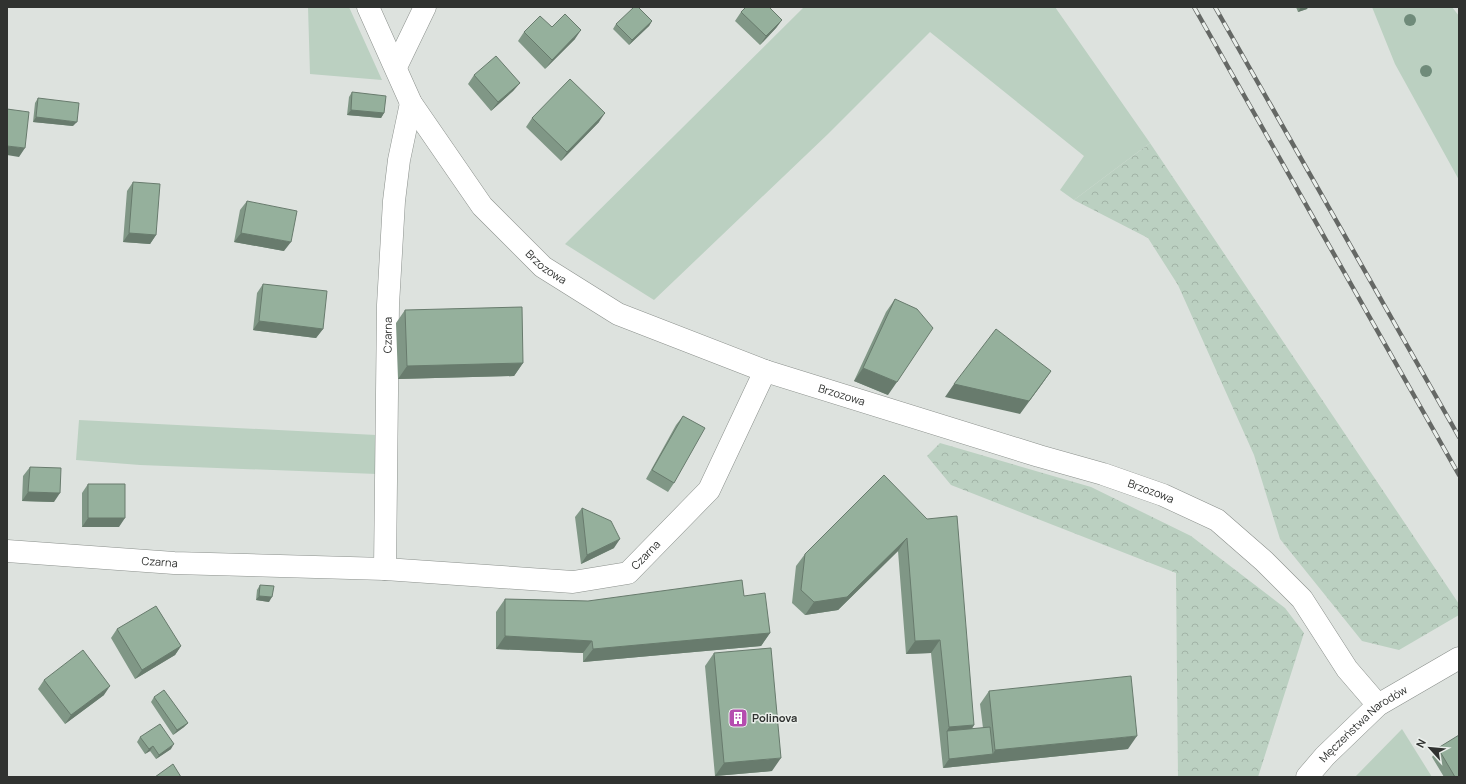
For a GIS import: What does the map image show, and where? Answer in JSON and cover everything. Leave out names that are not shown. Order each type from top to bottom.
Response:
[{"type":"street","name":"Brzozowa","points":[[368,7],[396,66],[411,103],[482,206],[543,267],[618,314],[765,371],[1032,454],[1103,474],[1163,494],[1217,520],[1264,560],[1302,600],[1347,669],[1378,705]]},
{"type":"street","points":[[396,66],[426,7]]},
{"type":"street","name":"Czarna","points":[[385,569],[388,297],[394,201],[411,103]]},
{"type":"street","name":"Czarna","points":[[7,551],[174,564],[385,569],[573,582],[628,573],[709,490],[765,371]]},
{"type":"street","name":"Męczeństwa Narodów","points":[[1307,777],[1325,756],[1378,705],[1459,658]]},
{"type":"green space","points":[[308,7],[349,7],[382,80],[310,74]]},
{"type":"green space","points":[[804,7],[1055,7],[1150,143],[1074,200],[1060,190],[1084,156],[930,32],[828,134],[654,300],[565,244]]},
{"type":"green space","points":[[1372,7],[1452,7],[1459,16],[1459,180],[1395,64]]},
{"type":"green space","points":[[1150,143],[1459,604],[1459,615],[1399,650],[1362,641],[1280,539],[1254,455],[1178,285],[1148,238],[1074,200]]},
{"type":"green space","points":[[79,420],[376,435],[377,474],[140,465],[76,460]]},
{"type":"green space","points":[[940,443],[1091,487],[1191,536],[1285,608],[1304,633],[1258,777],[1178,777],[1176,573],[951,485],[927,456]]},
{"type":"green space","points":[[1402,729],[1432,777],[1355,777]]},
{"type":"building","points":[[634,7],[638,7],[652,21],[632,40],[616,24]]},
{"type":"building","points":[[746,7],[769,7],[782,20],[766,36],[741,12]]},
{"type":"building","points":[[565,14],[581,30],[552,60],[524,32],[540,16],[552,27]]},
{"type":"building","points":[[496,56],[520,83],[498,102],[474,75]]},
{"type":"building","points":[[570,79],[605,113],[567,152],[532,118]]},
{"type":"building","points":[[352,92],[386,96],[384,113],[351,110]]},
{"type":"building","points":[[38,98],[79,103],[77,122],[36,117]]},
{"type":"building","points":[[7,109],[29,112],[25,148],[7,146]]},
{"type":"building","points":[[133,182],[160,184],[156,235],[129,233]]},
{"type":"building","points":[[247,201],[297,211],[291,242],[241,233]]},
{"type":"building","points":[[263,284],[327,291],[323,329],[259,321]]},
{"type":"building","points":[[895,299],[917,309],[933,328],[897,382],[863,368]]},
{"type":"building","points":[[522,307],[523,363],[407,366],[405,310]]},
{"type":"building","points":[[996,329],[1051,371],[1029,401],[954,384]]},
{"type":"building","points":[[683,416],[705,428],[674,483],[652,470]]},
{"type":"building","points":[[30,467],[61,468],[60,493],[28,492]]},
{"type":"building","points":[[884,475],[927,519],[957,516],[974,725],[949,727],[940,640],[915,641],[907,538],[847,597],[814,602],[801,590],[805,554]]},
{"type":"building","points":[[88,484],[125,484],[125,518],[88,518]]},
{"type":"building","points":[[582,508],[611,521],[620,539],[587,555]]},
{"type":"building","points":[[742,580],[744,596],[765,593],[770,633],[593,649],[592,641],[505,636],[505,599],[588,601]]},
{"type":"building","points":[[260,585],[274,586],[272,597],[259,596]]},
{"type":"building","points":[[156,606],[181,646],[142,670],[117,629]]},
{"type":"building","name":"Polinova","points":[[771,648],[781,758],[724,763],[714,653]]},
{"type":"building","points":[[83,650],[110,686],[71,715],[44,680]]},
{"type":"building","points":[[1131,676],[1137,736],[995,750],[989,691]]},
{"type":"building","points":[[164,690],[188,723],[177,730],[154,697]]},
{"type":"building","points":[[160,724],[174,744],[159,755],[153,746],[149,749],[140,737]]},
{"type":"building","points":[[990,727],[993,754],[949,759],[947,731]]},
{"type":"building","points":[[1459,735],[1459,777],[1455,777],[1438,748]]},
{"type":"building","points":[[173,764],[181,777],[155,777]]},
{"type":"railway","points":[[1194,7],[1459,475]]},
{"type":"railway","points":[[1215,7],[1459,437]]},
{"type":"place","name":"Polinova","points":[[738,718]]}]
